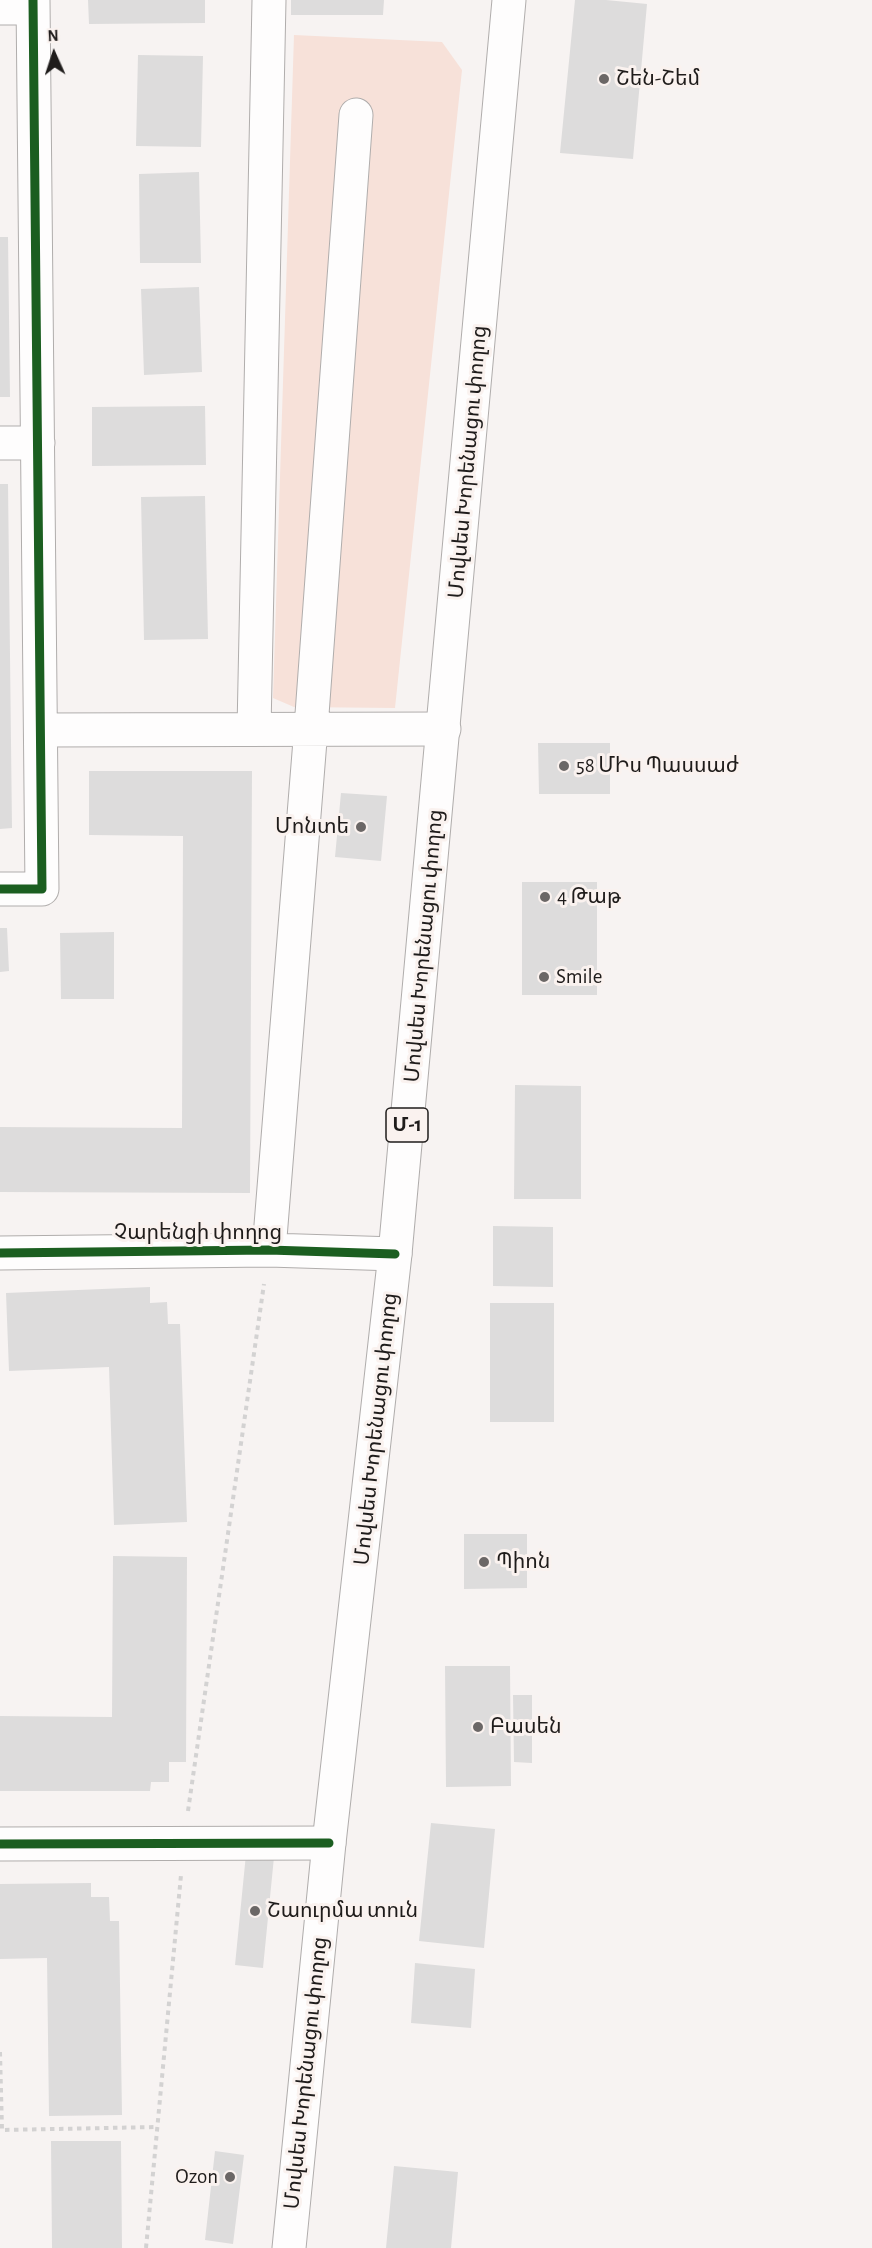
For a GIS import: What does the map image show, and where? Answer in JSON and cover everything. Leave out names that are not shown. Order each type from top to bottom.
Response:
[{"type":"main road","points":[[254,729],[269,0]]},
{"type":"main road","name":"Մովսես Խորենացու փողոց","points":[[289,2248],[329,1843],[395,1254],[509,0]]},
{"type":"main road","points":[[0,8],[33,4],[42,889],[0,889]]},
{"type":"main road","points":[[269,1251],[311,728],[356,115]]},
{"type":"main road","points":[[0,443],[38,443]]},
{"type":"main road","points":[[41,730],[444,729]]},
{"type":"main road","name":"Չարենցի փողոց","points":[[0,1253],[269,1251],[395,1254]]},
{"type":"main road","points":[[0,1844],[329,1843]]},
{"type":"path","points":[[146,2248],[184,1844],[269,1251]]},
{"type":"path","points":[[0,2052],[2,2130],[158,2127]]},
{"type":"shaded area","points":[[294,35],[442,42],[462,70],[395,708],[294,707],[273,698]]},
{"type":"building","points":[[88,0],[205,0],[205,23],[89,24]]},
{"type":"building","points":[[291,0],[384,0],[383,15],[291,15]]},
{"type":"building","name":"Շեն-Շեմ","points":[[575,0],[647,4],[633,159],[560,153]]},
{"type":"building","points":[[138,55],[203,56],[201,147],[136,146]]},
{"type":"building","points":[[199,172],[201,263],[140,263],[139,174]]},
{"type":"building","points":[[0,237],[8,237],[10,397],[0,397]]},
{"type":"building","points":[[199,287],[202,372],[144,375],[141,289]]},
{"type":"building","points":[[205,406],[206,465],[92,466],[92,407]]},
{"type":"building","points":[[0,484],[8,484],[12,828],[0,829]]},
{"type":"building","points":[[205,496],[208,639],[144,640],[141,497]]},
{"type":"building","points":[[538,743],[610,743],[610,794],[539,794]]},
{"type":"building","points":[[89,771],[252,771],[250,1193],[0,1192],[0,1127],[182,1128],[183,836],[89,835]]},
{"type":"building","name":"Մոնտե","points":[[341,793],[387,796],[381,861],[335,857]]},
{"type":"building","points":[[522,882],[597,882],[597,995],[522,995]]},
{"type":"building","points":[[0,928],[7,928],[9,971],[0,972]]},
{"type":"building","points":[[114,932],[114,999],[61,999],[60,933]]},
{"type":"building","points":[[515,1085],[581,1086],[581,1199],[514,1199]]},
{"type":"building","points":[[493,1226],[553,1227],[553,1287],[493,1286]]},
{"type":"building","points":[[150,1287],[150,1303],[167,1302],[168,1324],[180,1324],[187,1522],[114,1525],[109,1367],[9,1371],[6,1293]]},
{"type":"building","points":[[490,1303],[554,1303],[554,1422],[490,1422]]},
{"type":"building","points":[[464,1534],[527,1534],[527,1588],[464,1589]]},
{"type":"building","points":[[113,1556],[187,1557],[186,1762],[169,1762],[169,1782],[151,1782],[150,1791],[0,1791],[0,1716],[112,1717]]},
{"type":"building","points":[[445,1666],[510,1666],[511,1786],[446,1787]]},
{"type":"building","points":[[513,1695],[532,1695],[532,1763],[514,1762]]},
{"type":"building","points":[[431,1823],[495,1829],[484,1948],[419,1941]]},
{"type":"building","name":"Շաուրմա տուն","points":[[246,1854],[274,1857],[263,1968],[235,1965]]},
{"type":"building","points":[[91,1883],[91,1897],[109,1897],[110,1921],[119,1921],[122,2115],[49,2116],[47,1958],[0,1959],[0,1884]]},
{"type":"building","points":[[415,1963],[475,1969],[471,2028],[411,2023]]},
{"type":"building","points":[[51,2141],[121,2141],[122,2248],[52,2248]]},
{"type":"building","points":[[215,2151],[244,2155],[233,2244],[205,2240]]},
{"type":"building","points":[[394,2166],[458,2172],[451,2248],[386,2248]]},
{"type":"cycle path","points":[[0,889],[42,889],[33,0]]},
{"type":"cycle path","points":[[0,1253],[269,1250],[395,1254]]},
{"type":"cycle path","points":[[0,1844],[329,1843]]},
{"type":"place","name":"Շեն-Շեմ","points":[[604,79]]},
{"type":"place","name":"58 ՄԻս Պասսաժ","points":[[564,766]]},
{"type":"place","name":"Մոնտե","points":[[361,827]]},
{"type":"place","name":"4 Թաթ","points":[[545,897]]},
{"type":"place","name":"Smile","points":[[544,977]]},
{"type":"place","name":"Պիոն","points":[[484,1562]]},
{"type":"place","name":"Բասեն","points":[[478,1727]]},
{"type":"place","name":"Շաուրմա տուն","points":[[255,1911]]},
{"type":"place","name":"Ozon","points":[[230,2177]]}]
